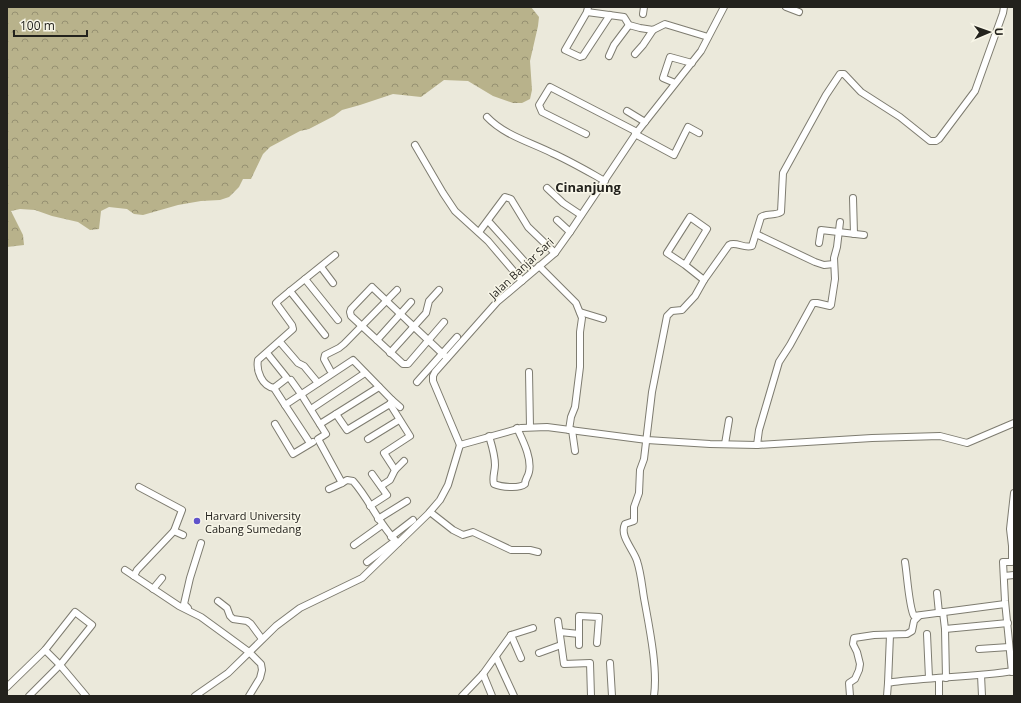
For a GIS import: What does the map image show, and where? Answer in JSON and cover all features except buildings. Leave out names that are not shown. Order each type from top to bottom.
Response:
[{"type":"street","name":"Jalan Banjar Sari","points":[[460,445],[433,381],[435,372],[445,356],[498,302],[554,253],[570,232],[636,133],[701,51],[724,7]]},
{"type":"street","points":[[786,7],[799,12]]},
{"type":"street","points":[[654,696],[655,674],[649,623],[637,561],[625,537],[624,527],[625,524],[634,521],[634,507],[639,492],[640,470],[644,459],[647,440],[652,392],[667,316],[672,310],[682,310],[695,296],[704,280],[729,245],[735,244],[746,248],[752,246],[762,217],[764,215],[782,212],[783,173],[823,101],[840,74],[844,74],[861,92],[900,117],[930,141],[936,141],[942,136],[975,91],[1004,7]]},
{"type":"street","points":[[610,14],[583,56],[580,57],[564,50],[587,9],[624,17],[629,25],[635,28],[653,30]]},
{"type":"street","points":[[635,54],[653,30],[664,24],[708,37]]},
{"type":"street","points":[[609,56],[614,45],[629,25]]},
{"type":"street","points":[[675,83],[663,78],[670,57],[692,63]]},
{"type":"street","points":[[586,134],[542,112],[539,105],[550,87],[674,155],[688,127],[699,133]]},
{"type":"street","points":[[627,111],[645,122]]},
{"type":"street","points":[[487,117],[503,130],[576,164],[604,181]]},
{"type":"street","points":[[415,145],[443,193],[455,210],[479,232],[522,281]]},
{"type":"street","points":[[548,188],[563,203],[581,215]]},
{"type":"street","points":[[479,232],[505,197],[508,197],[511,199],[528,227],[554,253]]},
{"type":"street","points":[[853,198],[854,234]]},
{"type":"street","points":[[685,265],[707,229],[690,217],[667,253],[704,280]]},
{"type":"street","points":[[557,220],[570,232]]},
{"type":"street","points":[[757,445],[759,430],[779,362],[813,303],[831,305],[835,279],[834,258],[840,222]]},
{"type":"street","points":[[490,223],[533,272]]},
{"type":"street","points":[[819,243],[818,230],[864,235]]},
{"type":"street","points":[[756,234],[815,262],[824,265],[834,264]]},
{"type":"street","points":[[310,443],[274,388],[269,387],[263,381],[256,366],[258,360],[293,329],[276,303],[335,255]]},
{"type":"street","points":[[539,266],[576,303],[582,318],[580,332],[580,367],[575,407],[571,417],[571,430],[575,451]]},
{"type":"street","points":[[321,267],[333,283]]},
{"type":"street","points":[[305,279],[338,320]]},
{"type":"street","points":[[444,322],[428,340],[408,364],[406,365],[402,364],[390,353],[351,316],[350,312],[370,288],[373,288],[414,326],[428,340],[445,356]]},
{"type":"street","points":[[330,370],[324,359],[325,355],[339,348],[396,290]]},
{"type":"street","points":[[390,353],[426,313],[429,301],[439,290]]},
{"type":"street","points":[[290,291],[325,335]]},
{"type":"street","points":[[377,340],[411,302]]},
{"type":"street","points":[[580,312],[603,319]]},
{"type":"street","points":[[417,382],[445,356],[457,337]]},
{"type":"street","points":[[280,342],[298,363],[304,366],[318,383]]},
{"type":"street","points":[[267,353],[287,378],[274,388]]},
{"type":"street","points":[[285,404],[359,357]]},
{"type":"street","points":[[353,360],[391,402],[399,420],[410,436],[384,453],[395,470]]},
{"type":"street","points":[[529,372],[530,427]]},
{"type":"street","points":[[311,409],[365,374]]},
{"type":"street","points":[[274,424],[294,454],[326,434],[301,394],[290,380]]},
{"type":"street","points":[[320,424],[379,387]]},
{"type":"street","points":[[391,402],[400,407]]},
{"type":"street","points":[[336,414],[347,430],[391,402]]},
{"type":"street","points":[[368,439],[399,420]]},
{"type":"street","points":[[725,444],[729,420]]},
{"type":"street","points":[[367,562],[430,512],[444,493],[460,445],[517,428],[547,427],[647,440],[725,444],[757,445],[798,441],[940,436],[967,443],[1014,423]]},
{"type":"street","points":[[489,436],[494,452],[494,484],[500,486],[521,487],[525,484],[529,471],[527,451],[517,428]]},
{"type":"street","points":[[318,439],[342,483]]},
{"type":"street","points":[[381,486],[390,480],[395,470],[404,461]]},
{"type":"street","points":[[370,506],[386,495],[372,474]]},
{"type":"street","points":[[329,488],[347,480],[353,481],[380,522],[394,540]]},
{"type":"street","points":[[134,576],[141,566],[174,531],[182,512],[181,509],[139,487]]},
{"type":"street","points":[[888,683],[929,678],[946,678],[1013,672],[1011,650],[1012,637],[1005,604],[1003,562],[1012,562],[1013,546],[1010,529],[1014,497]]},
{"type":"street","points":[[354,545],[407,501]]},
{"type":"street","points":[[430,512],[453,530],[463,535],[473,532],[512,550],[530,550],[538,552]]},
{"type":"street","points":[[195,696],[228,673],[276,626],[300,608],[362,578],[413,520]]},
{"type":"street","points":[[174,531],[183,535]]},
{"type":"street","points":[[188,610],[184,604],[190,578],[201,543]]},
{"type":"street","points":[[905,562],[914,616],[1005,604]]},
{"type":"street","points":[[125,570],[179,606],[200,617],[250,652],[261,664],[262,670],[260,678],[249,696]]},
{"type":"street","points":[[1004,576],[1014,575]]},
{"type":"street","points":[[153,589],[162,578]]},
{"type":"street","points":[[937,593],[945,629],[946,678]]},
{"type":"street","points":[[218,600],[227,608],[230,616],[247,621],[262,639]]},
{"type":"street","points":[[7,687],[44,650],[75,612],[92,625],[60,665],[29,696]]},
{"type":"street","points":[[579,645],[579,616],[599,617],[598,643]]},
{"type":"street","points":[[850,696],[850,683],[855,678],[859,670],[857,652],[853,644],[854,638],[874,635],[904,634],[912,631],[914,621],[919,616]]},
{"type":"street","points":[[558,621],[564,664],[590,663],[591,696]]},
{"type":"street","points":[[945,629],[1008,623]]},
{"type":"street","points":[[462,696],[469,693],[511,636],[533,628]]},
{"type":"street","points":[[560,632],[579,634]]},
{"type":"street","points":[[927,634],[929,678]]},
{"type":"street","points":[[887,696],[890,635]]},
{"type":"street","points":[[511,636],[521,658]]},
{"type":"street","points":[[539,653],[562,645]]},
{"type":"street","points":[[979,649],[1011,650]]},
{"type":"street","points":[[44,650],[60,665],[86,696]]},
{"type":"street","points":[[496,657],[514,696]]},
{"type":"street","points":[[610,663],[612,696]]},
{"type":"street","points":[[483,674],[492,696]]},
{"type":"street","points":[[981,675],[982,696]]},
{"type":"street","points":[[939,678],[939,696]]},
{"type":"green space","points":[[7,7],[531,7],[539,17],[530,61],[532,90],[530,99],[522,103],[513,103],[493,96],[468,81],[444,80],[421,97],[393,94],[342,110],[334,116],[309,129],[300,131],[270,147],[263,154],[251,179],[243,179],[239,187],[229,197],[220,200],[201,201],[178,205],[143,215],[134,214],[127,209],[109,207],[101,211],[99,229],[90,230],[78,222],[52,216],[35,210],[20,209],[11,211],[23,235],[24,245],[7,247]]},
{"type":"place","name":"Harvard University Cabang Sumedang","points":[[197,521]]},
{"type":"district","name":"Cinanjung","points":[[588,187]]}]
